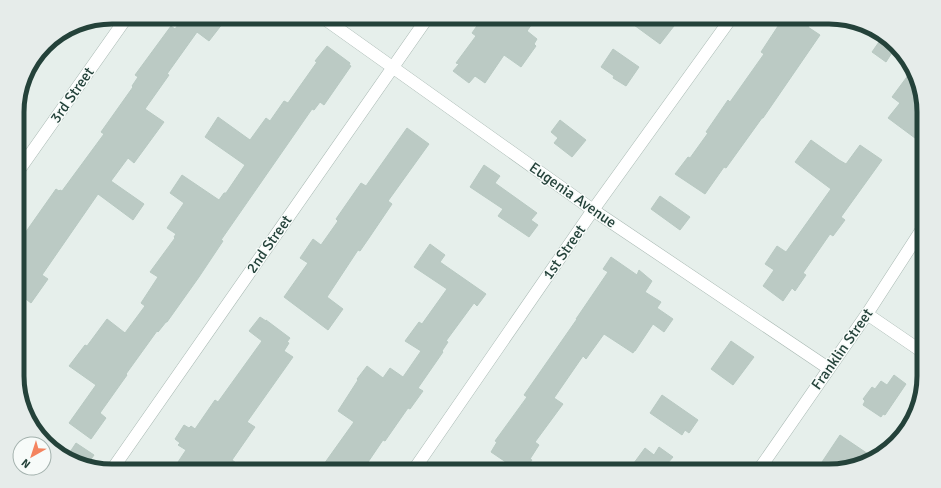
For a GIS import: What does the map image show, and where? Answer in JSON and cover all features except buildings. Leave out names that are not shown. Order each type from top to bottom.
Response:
[{"type":"street","name":"3rd Street","points":[[24,163],[122,24]]},
{"type":"street","name":"Eugenia Avenue","points":[[332,24],[593,210],[828,368]]},
{"type":"street","name":"2nd Street","points":[[116,464],[423,24]]},
{"type":"street","name":"1st Street","points":[[418,464],[593,210],[727,24]]},
{"type":"street","name":"Franklin Street","points":[[763,464],[828,368],[867,314],[917,237]]},
{"type":"street","points":[[867,314],[917,348]]}]
